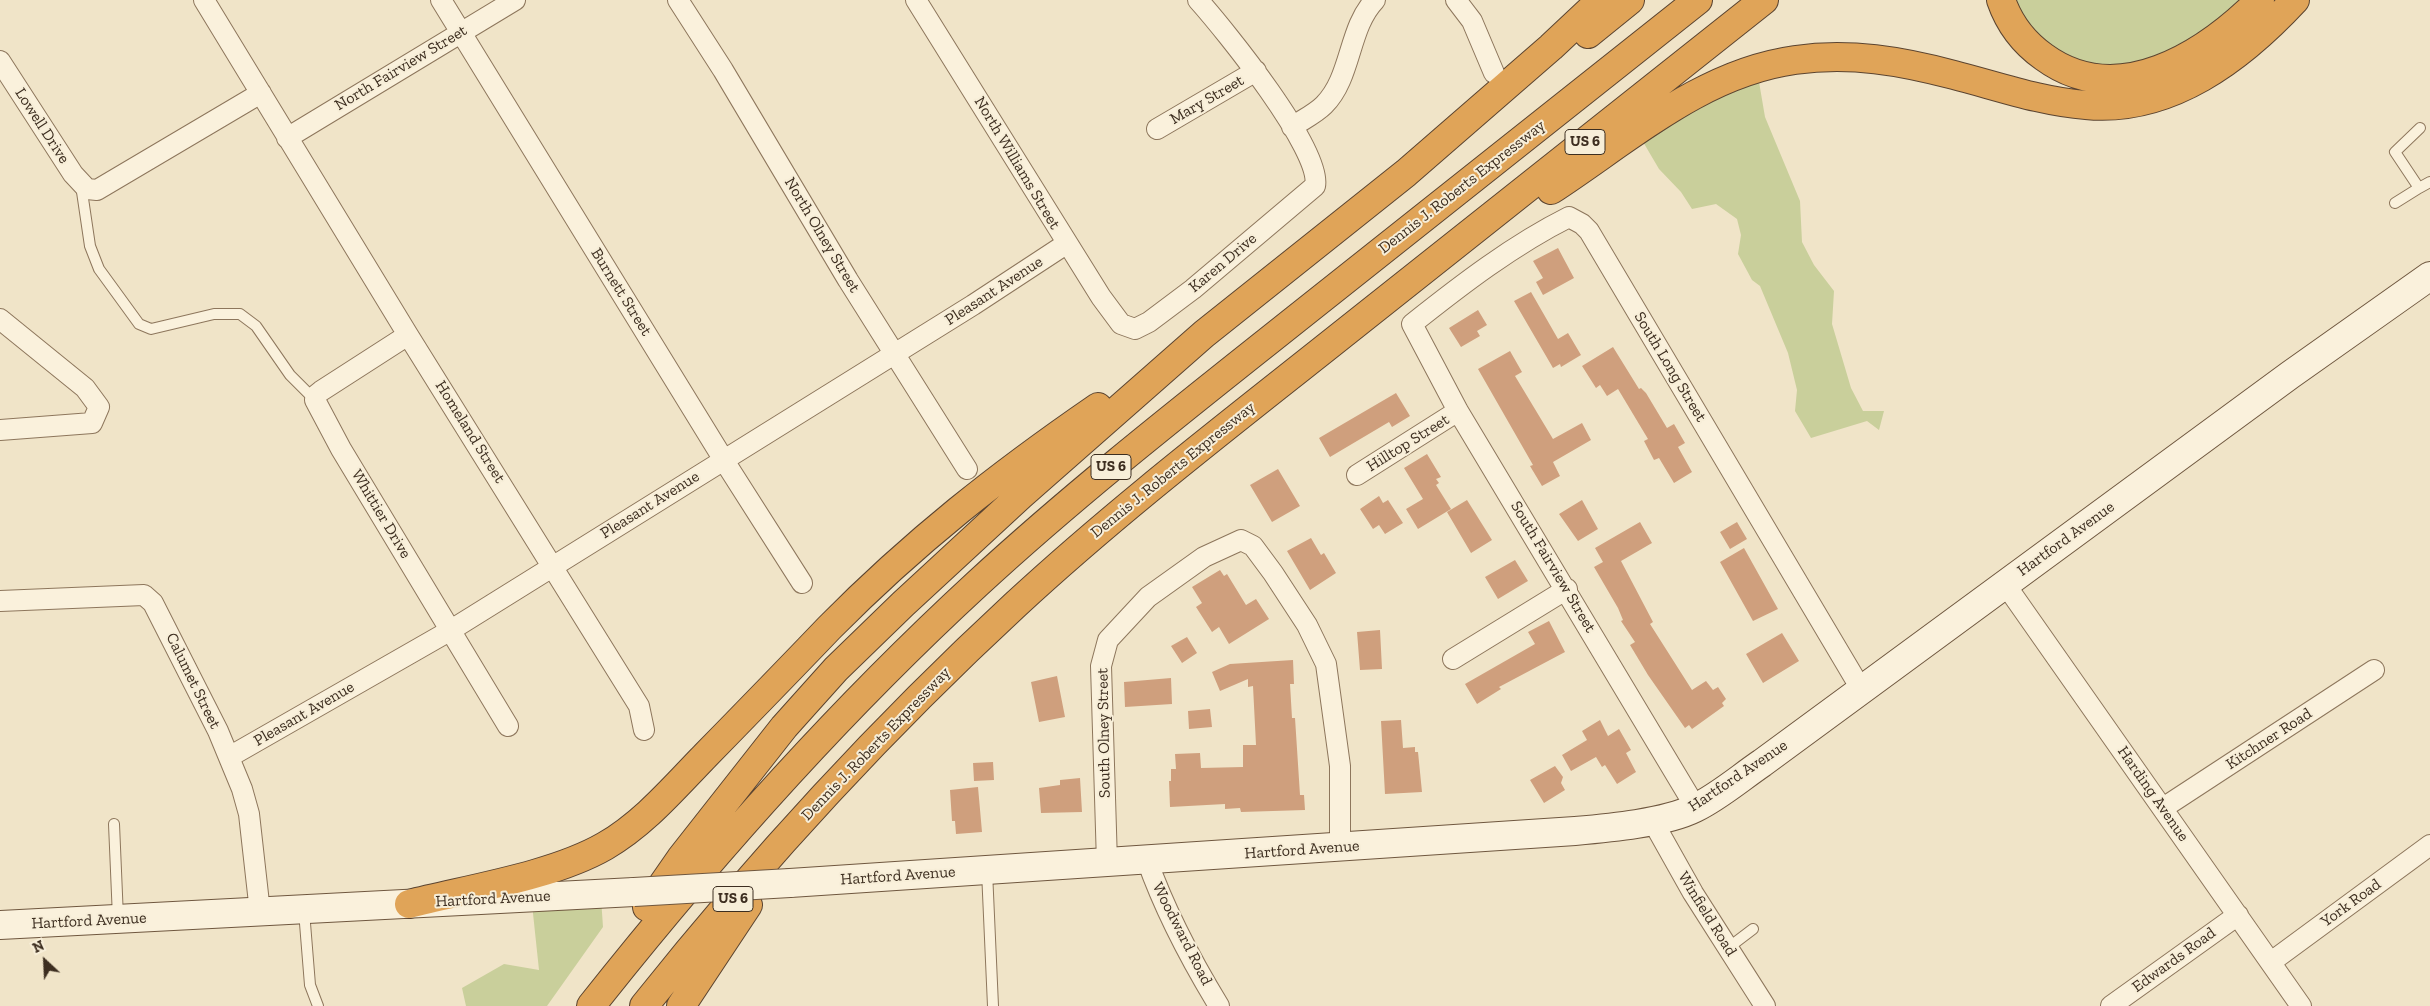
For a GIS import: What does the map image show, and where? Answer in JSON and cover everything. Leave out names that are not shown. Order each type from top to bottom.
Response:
[{"type":"highway","points":[[585,1006],[651,900],[681,858],[809,698],[884,623],[1021,495],[1204,334],[1406,173],[1551,47],[1601,0]]},
{"type":"highway","points":[[1406,173],[1478,123],[1630,0]]},
{"type":"highway","name":"Dennis J. Roberts Expressway","points":[[591,1006],[661,919],[745,822],[877,682],[975,586],[1128,453],[1698,0]]},
{"type":"highway","name":"Dennis J. Roberts Expressway","points":[[644,1006],[720,914],[824,796],[924,691],[1065,560],[1168,473],[1764,0]]},
{"type":"highway","points":[[2001,0],[2018,32],[2038,53],[2063,69],[2078,75],[2108,79],[2149,73],[2178,61],[2224,32],[2260,0]]},
{"type":"highway","points":[[1407,284],[1568,178],[1654,118],[1708,88],[1753,70],[1814,57],[1881,58],[1922,66],[2069,103],[2121,106],[2156,98],[2206,75],[2255,40],[2295,0]]},
{"type":"highway","points":[[409,904],[553,867],[589,854],[615,840],[651,811],[867,590],[937,526],[1018,463],[1204,334]]},
{"type":"highway","points":[[681,1006],[824,796]]},
{"type":"main road","name":"Hartford Avenue","points":[[0,926],[634,892],[1106,863],[1592,830],[1681,814],[1696,808],[1762,763],[2290,375],[2430,276]]},
{"type":"street","points":[[84,187],[98,190],[261,93],[204,0]]},
{"type":"street","name":"Burnett Street","points":[[441,0],[802,584]]},
{"type":"street","name":"North Fairview Street","points":[[287,138],[515,0]]},
{"type":"street","name":"North Olney Street","points":[[678,0],[723,70],[848,280],[967,469]]},
{"type":"street","name":"North Williams Street","points":[[916,0],[1066,244],[1121,324]]},
{"type":"street","points":[[1198,0],[1239,48],[1292,127],[1325,104],[1334,90],[1362,21],[1375,0]]},
{"type":"street","points":[[1456,0],[1472,21],[1494,73]]},
{"type":"street","name":"Lowell Drive","points":[[0,61],[84,187]]},
{"type":"street","name":"Mary Street","points":[[1157,129],[1256,71]]},
{"type":"street","name":"Homeland Street","points":[[261,93],[408,335],[639,706],[644,730]]},
{"type":"street","name":"Karen Drive","points":[[1121,324],[1135,329],[1149,322],[1193,289],[1315,186],[1316,180],[1312,162],[1292,127]]},
{"type":"street","name":"South Long Street","points":[[1412,324],[1497,261],[1545,229],[1569,217],[1582,224],[1589,231],[1663,353],[1861,689]]},
{"type":"street","name":"Pleasant Avenue","points":[[229,757],[451,630],[973,305],[1066,244]]},
{"type":"street","points":[[0,319],[84,388],[99,407],[92,423],[0,430]]},
{"type":"street","name":"South Fairview Street","points":[[1412,324],[1458,411],[1567,589],[1696,808]]},
{"type":"street","points":[[315,400],[316,395],[321,391],[408,335]]},
{"type":"street","name":"Whittier Drive","points":[[315,400],[341,448],[508,726]]},
{"type":"street","name":"Hilltop Street","points":[[1357,475],[1458,411]]},
{"type":"street","name":"South Olney Street","points":[[1106,863],[1101,666],[1108,640],[1148,596],[1204,557],[1242,540],[1247,541],[1274,573],[1308,625],[1326,664],[1340,766],[1340,847]]},
{"type":"street","name":"Harding Avenue","points":[[2005,584],[2301,1006]]},
{"type":"street","points":[[1453,659],[1567,589]]},
{"type":"street","name":"Calumet Street","points":[[0,601],[144,595],[153,602],[218,730],[250,814],[260,912]]},
{"type":"street","name":"Kitchner Road","points":[[2163,808],[2374,670]]},
{"type":"street","name":"Winfield Road","points":[[1652,820],[1693,893],[1763,1005]]},
{"type":"street","name":"York Road","points":[[2271,962],[2430,845]]},
{"type":"street","name":"Woodward Road","points":[[1147,860],[1160,895],[1202,978],[1219,1006]]},
{"type":"street","name":"Edwards Road","points":[[2111,1006],[2238,915]]},
{"type":"lane","points":[[2419,188],[2395,152],[2420,128]]},
{"type":"lane","points":[[2395,204],[2430,182]]},
{"type":"lane","points":[[84,187],[90,246],[99,269],[139,324],[151,328],[214,314],[240,314],[256,326],[290,376],[315,400]]},
{"type":"lane","points":[[114,824],[118,919]]},
{"type":"lane","points":[[987,870],[993,1006]]},
{"type":"lane","points":[[304,910],[310,985],[318,1006]]},
{"type":"lane","points":[[1728,948],[1753,929]]},
{"type":"green space","points":[[2007,0],[2266,0],[2186,61],[2071,75]]},
{"type":"green space","points":[[1758,76],[1765,117],[1800,201],[1802,242],[1814,265],[1834,291],[1832,324],[1851,388],[1863,411],[1884,411],[1879,430],[1867,421],[1811,438],[1795,411],[1797,390],[1788,353],[1760,286],[1752,280],[1738,254],[1741,235],[1737,219],[1716,204],[1692,209],[1681,192],[1659,169],[1639,135]]},
{"type":"green space","points":[[601,898],[603,927],[547,1006],[466,1006],[462,988],[504,964],[539,970],[532,904]]},
{"type":"building","points":[[1558,248],[1574,278],[1543,295],[1536,282],[1543,278],[1533,261]]},
{"type":"building","points":[[1531,292],[1558,339],[1568,333],[1581,355],[1561,367],[1560,364],[1553,368],[1514,301]]},
{"type":"building","points":[[1478,310],[1487,325],[1477,331],[1480,336],[1461,347],[1449,328]]},
{"type":"building","points":[[1613,347],[1639,389],[1641,388],[1646,393],[1667,428],[1674,424],[1685,443],[1678,447],[1692,472],[1674,483],[1659,458],[1654,460],[1644,441],[1648,439],[1618,389],[1607,396],[1600,385],[1596,388],[1582,366]]},
{"type":"building","points":[[1510,351],[1522,372],[1515,376],[1553,439],[1582,423],[1591,440],[1553,462],[1560,476],[1542,486],[1530,466],[1533,465],[1478,369]]},
{"type":"building","points":[[1396,393],[1410,416],[1392,427],[1389,422],[1330,457],[1319,438]]},
{"type":"building","points":[[1427,454],[1441,477],[1436,479],[1439,483],[1436,485],[1451,509],[1418,529],[1406,509],[1423,499],[1404,468]]},
{"type":"building","points":[[1278,469],[1300,506],[1272,522],[1250,485]]},
{"type":"building","points":[[1379,496],[1383,503],[1388,500],[1403,523],[1385,534],[1379,525],[1373,529],[1360,509]]},
{"type":"building","points":[[1467,500],[1492,540],[1471,553],[1447,512]]},
{"type":"building","points":[[1582,500],[1598,529],[1578,541],[1559,514]]},
{"type":"building","points":[[1640,522],[1652,543],[1621,561],[1653,622],[1650,624],[1692,690],[1706,681],[1713,690],[1718,687],[1726,699],[1722,703],[1724,706],[1692,729],[1689,725],[1685,728],[1648,675],[1630,645],[1635,642],[1621,621],[1623,620],[1618,608],[1594,567],[1603,562],[1595,548]]},
{"type":"building","points":[[1737,522],[1747,539],[1730,549],[1720,532]]},
{"type":"building","points":[[1311,538],[1321,555],[1324,553],[1336,573],[1310,590],[1287,551]]},
{"type":"building","points":[[1744,548],[1778,609],[1753,621],[1720,562]]},
{"type":"building","points":[[1515,560],[1528,581],[1498,599],[1485,577]]},
{"type":"building","points":[[1220,570],[1224,576],[1227,574],[1246,605],[1256,599],[1269,619],[1229,644],[1219,627],[1212,632],[1196,607],[1202,603],[1192,587]]},
{"type":"building","points":[[1549,621],[1565,652],[1499,687],[1501,689],[1477,704],[1465,684],[1535,644],[1528,632]]},
{"type":"building","points":[[1380,630],[1382,669],[1360,670],[1357,632]]},
{"type":"building","points":[[1782,633],[1799,661],[1763,683],[1746,654]]},
{"type":"building","points":[[1187,637],[1197,653],[1182,663],[1171,646]]},
{"type":"building","points":[[1293,660],[1294,684],[1290,684],[1292,718],[1295,718],[1300,795],[1304,795],[1305,810],[1241,812],[1240,808],[1225,809],[1225,804],[1170,807],[1169,781],[1171,781],[1171,769],[1176,769],[1175,754],[1200,753],[1201,768],[1243,767],[1243,745],[1256,745],[1253,686],[1248,687],[1248,679],[1220,691],[1212,672],[1230,664]]},
{"type":"building","points":[[1057,676],[1065,717],[1039,722],[1031,682]]},
{"type":"building","points":[[1171,678],[1172,704],[1125,707],[1124,682]]},
{"type":"building","points":[[1210,709],[1212,727],[1189,729],[1188,711]]},
{"type":"building","points":[[1401,720],[1403,748],[1415,747],[1415,752],[1418,752],[1422,792],[1385,794],[1381,721]]},
{"type":"building","points":[[1600,720],[1608,736],[1619,729],[1631,750],[1626,753],[1636,772],[1617,784],[1605,765],[1602,767],[1596,757],[1571,771],[1562,755],[1587,740],[1582,731]]},
{"type":"building","points":[[993,762],[994,780],[974,781],[973,763]]},
{"type":"building","points":[[1555,766],[1563,777],[1561,783],[1565,790],[1544,803],[1530,780]]},
{"type":"building","points":[[1080,778],[1082,812],[1041,813],[1039,788],[1060,785],[1060,780]]},
{"type":"building","points":[[978,787],[982,832],[956,834],[955,821],[952,821],[950,790]]}]
